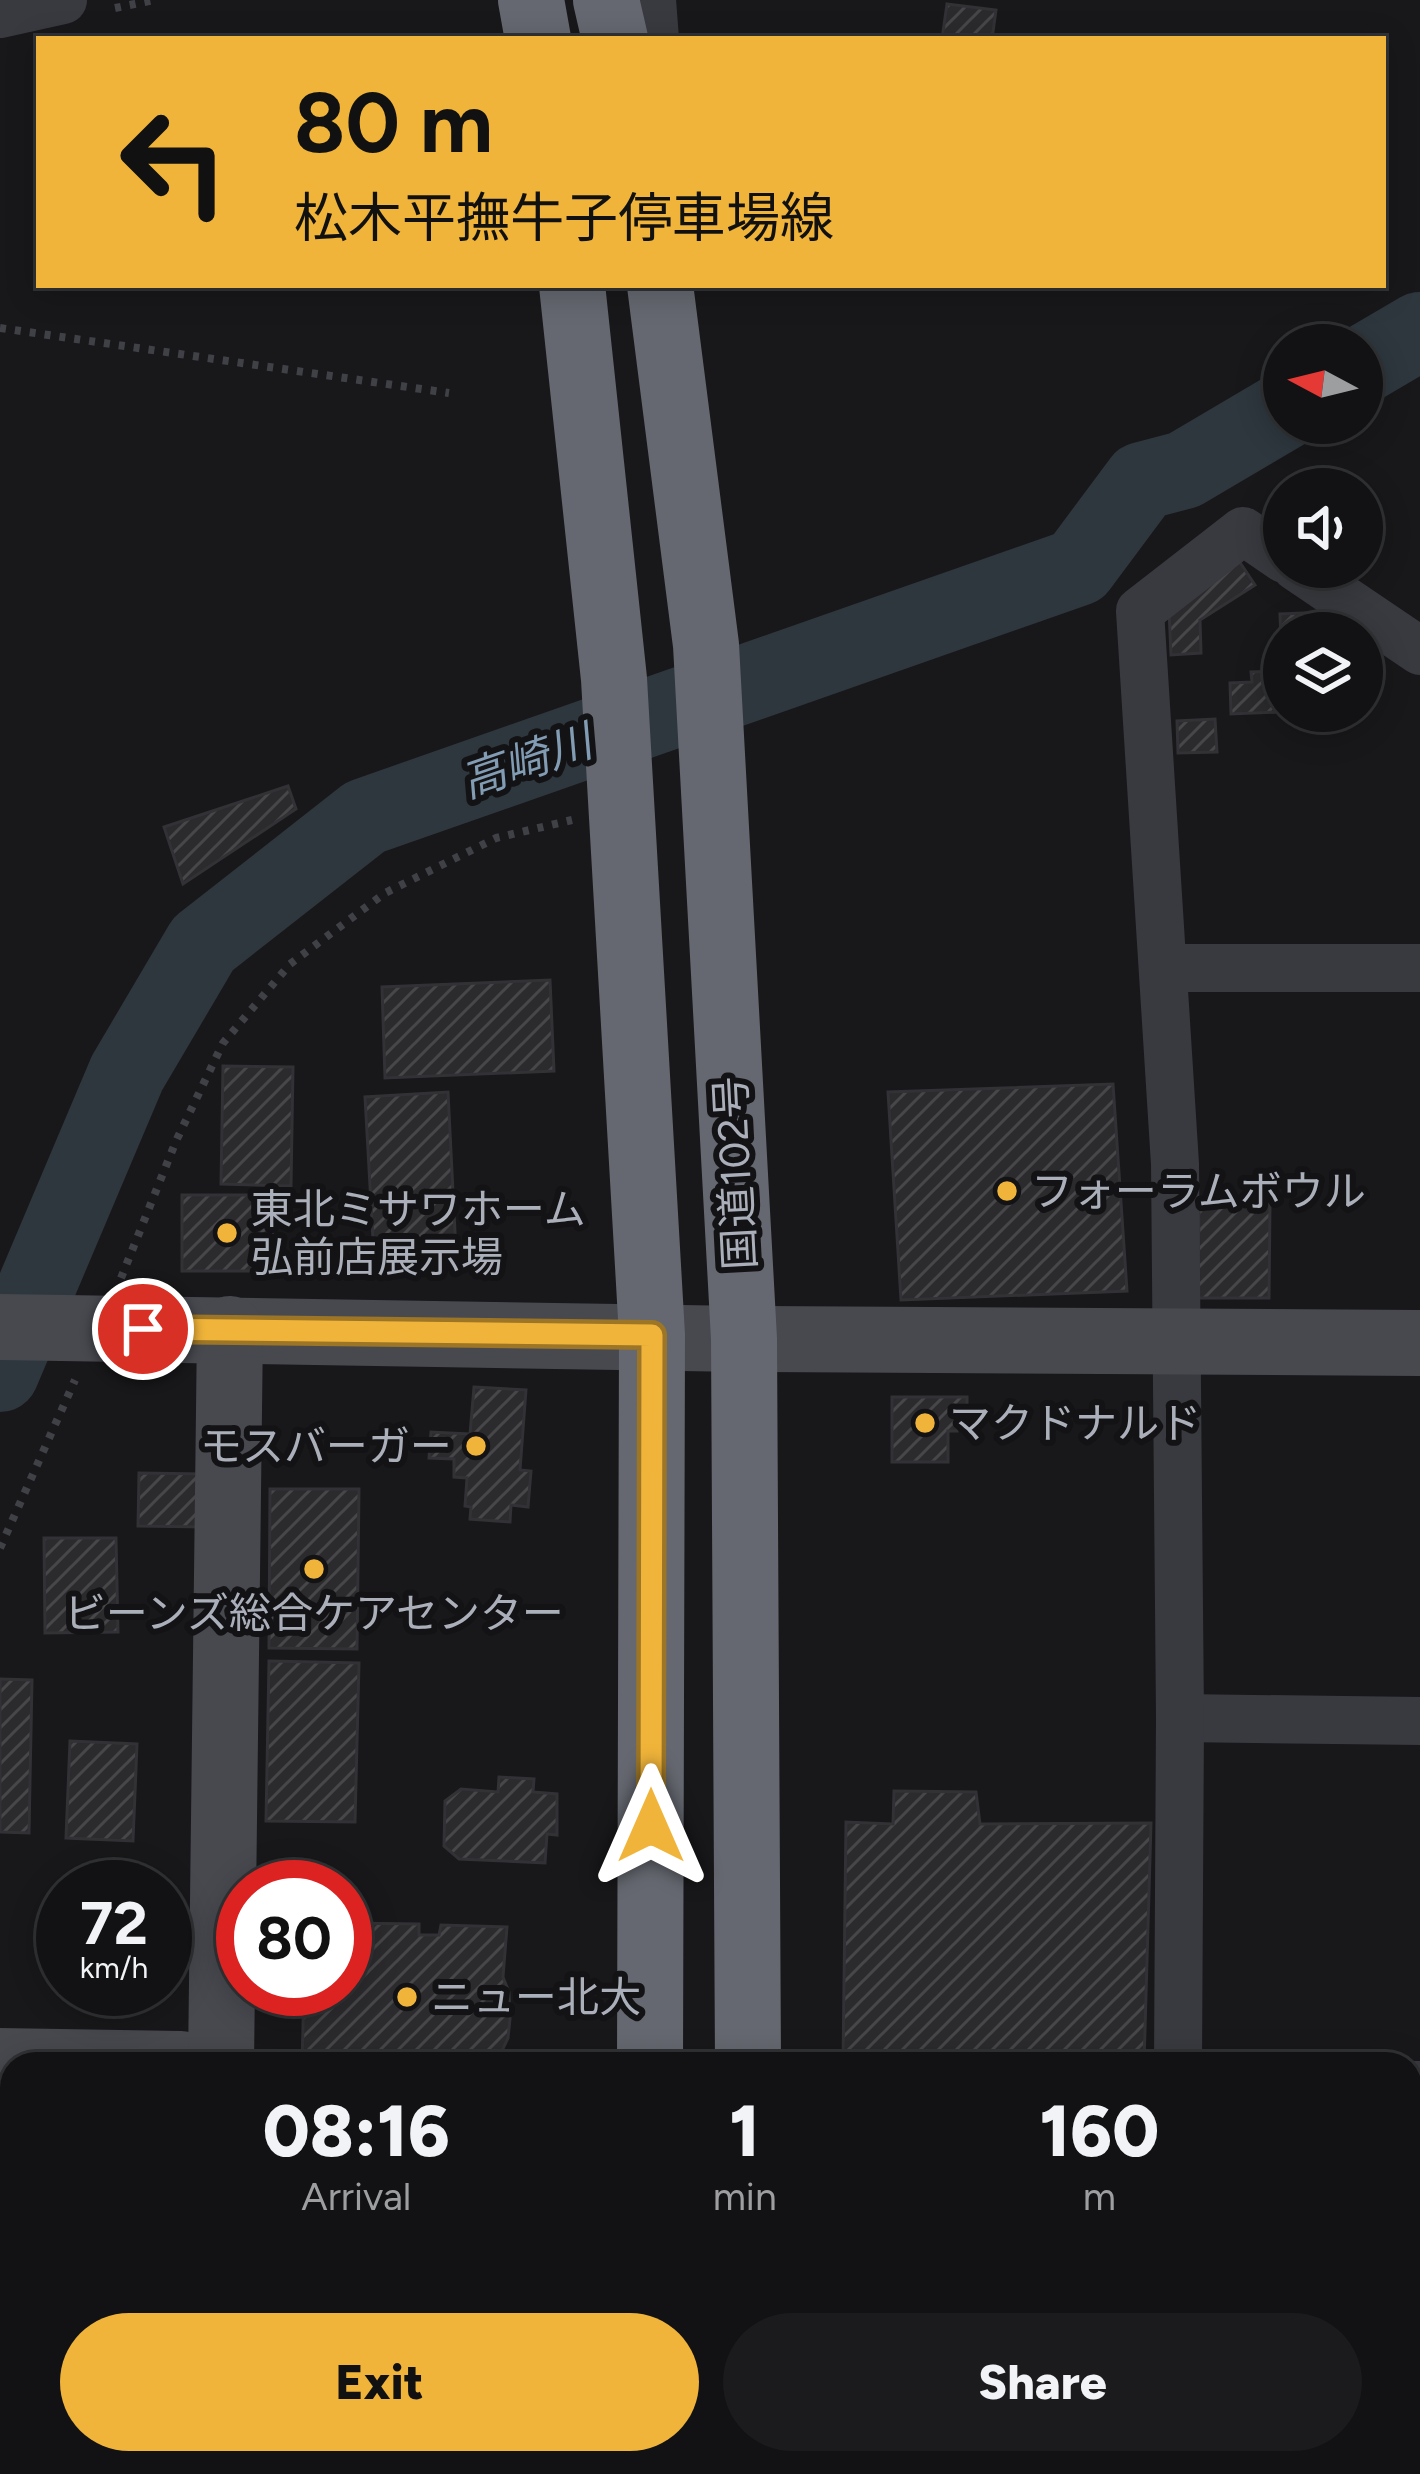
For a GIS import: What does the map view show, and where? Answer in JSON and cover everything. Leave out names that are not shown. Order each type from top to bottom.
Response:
[{"type":"highway","points":[[531,0],[537,36]]},
{"type":"highway","points":[[606,0],[613,36]]},
{"type":"highway","points":[[572,288],[614,679],[652,1335],[650,2052]]},
{"type":"highway","name":"国道102号","points":[[660,288],[706,645],[744,1339],[748,2052]]},
{"type":"street","points":[[0,14],[64,0]]},
{"type":"street","points":[[652,0],[655,36]]},
{"type":"street","points":[[1178,2052],[1175,1164],[1140,611],[1244,531],[1263,544]]},
{"type":"street","points":[[1327,588],[1420,651]]},
{"type":"street","points":[[1165,968],[1420,968]]},
{"type":"street","points":[[0,1328],[1420,1343]]},
{"type":"street","points":[[221,2052],[230,1329]]},
{"type":"street","points":[[1180,1718],[1420,1721]]},
{"type":"path","points":[[115,8],[154,0]]},
{"type":"path","points":[[0,328],[449,392]]},
{"type":"path","points":[[0,1548],[176,1142],[224,1043],[290,964],[385,893],[496,838],[622,798]]},
{"type":"building","points":[[947,4],[996,10],[992,36],[942,36]]},
{"type":"building","points":[[1237,558],[1255,585],[1200,620],[1201,653],[1171,655],[1169,610]]},
{"type":"building","points":[[1251,672],[1263,672],[1263,713],[1231,714],[1230,683],[1252,682]]},
{"type":"building","points":[[1215,719],[1217,752],[1178,753],[1177,721]]},
{"type":"building","points":[[288,786],[296,809],[183,884],[164,827]]},
{"type":"building","points":[[550,980],[554,1071],[385,1078],[382,987]]},
{"type":"building","points":[[223,1066],[293,1067],[291,1186],[221,1184]]},
{"type":"building","name":"フォーラムボウル","points":[[1113,1084],[1127,1291],[901,1300],[888,1092]]},
{"type":"building","points":[[448,1092],[456,1252],[374,1257],[365,1097]]},
{"type":"building","name":"東北ミサワホーム 弘前店展示場","points":[[182,1195],[273,1195],[273,1271],[182,1271]]},
{"type":"building","points":[[1199,1203],[1270,1204],[1269,1298],[1198,1298]]},
{"type":"building","name":"モスバーガー","points":[[474,1387],[526,1390],[520,1470],[531,1471],[528,1507],[511,1505],[510,1522],[470,1519],[471,1507],[465,1506],[467,1478],[454,1477],[454,1459],[429,1458],[431,1432],[470,1434]]},
{"type":"building","name":"マクドナルド","points":[[892,1397],[967,1397],[967,1414],[957,1414],[957,1431],[948,1431],[948,1462],[892,1462]]},
{"type":"building","points":[[139,1473],[205,1474],[205,1527],[138,1526]]},
{"type":"building","name":"ビーンズ総合ケアセンター","points":[[270,1489],[359,1489],[357,1649],[269,1648]]},
{"type":"building","points":[[44,1538],[116,1538],[118,1632],[45,1633]]},
{"type":"building","points":[[269,1661],[359,1663],[355,1822],[266,1821]]},
{"type":"building","points":[[0,1679],[32,1680],[29,1833],[0,1832]]},
{"type":"building","points":[[70,1741],[137,1744],[133,1841],[66,1838]]},
{"type":"building","points":[[499,1777],[534,1779],[533,1792],[557,1794],[557,1835],[547,1834],[545,1863],[459,1859],[444,1846],[445,1801],[461,1789],[498,1792]]},
{"type":"building","points":[[894,1791],[976,1792],[980,1824],[1151,1823],[1144,2052],[843,2052],[846,1822],[893,1824]]},
{"type":"building","name":"ニュー北大","points":[[372,1923],[419,1924],[419,1935],[439,1935],[441,1925],[507,1927],[503,1977],[510,2019],[501,2052],[302,2052],[303,2016],[372,2016]]},
{"type":"waterway","name":"高崎川","points":[[1383,353],[1420,331]]},
{"type":"waterway","name":"高崎川","points":[[0,1373],[127,1073],[203,944],[365,817],[1078,567],[1142,481],[1184,470],[1263,423]]},
{"type":"place","name":"フォーラムボウル","points":[[1007,1191]]},
{"type":"place","name":"東北ミサワホーム 弘前店展示場","points":[[227,1233]]},
{"type":"place","name":"マクドナルド","points":[[925,1423]]},
{"type":"place","name":"モスバーガー","points":[[476,1446]]},
{"type":"place","name":"ビーンズ総合ケアセンター","points":[[314,1569]]},
{"type":"place","name":"ニュー北大","points":[[407,1997]]},
{"type":"route","points":[[143,1329],[652,1335],[651,1826]]}]
